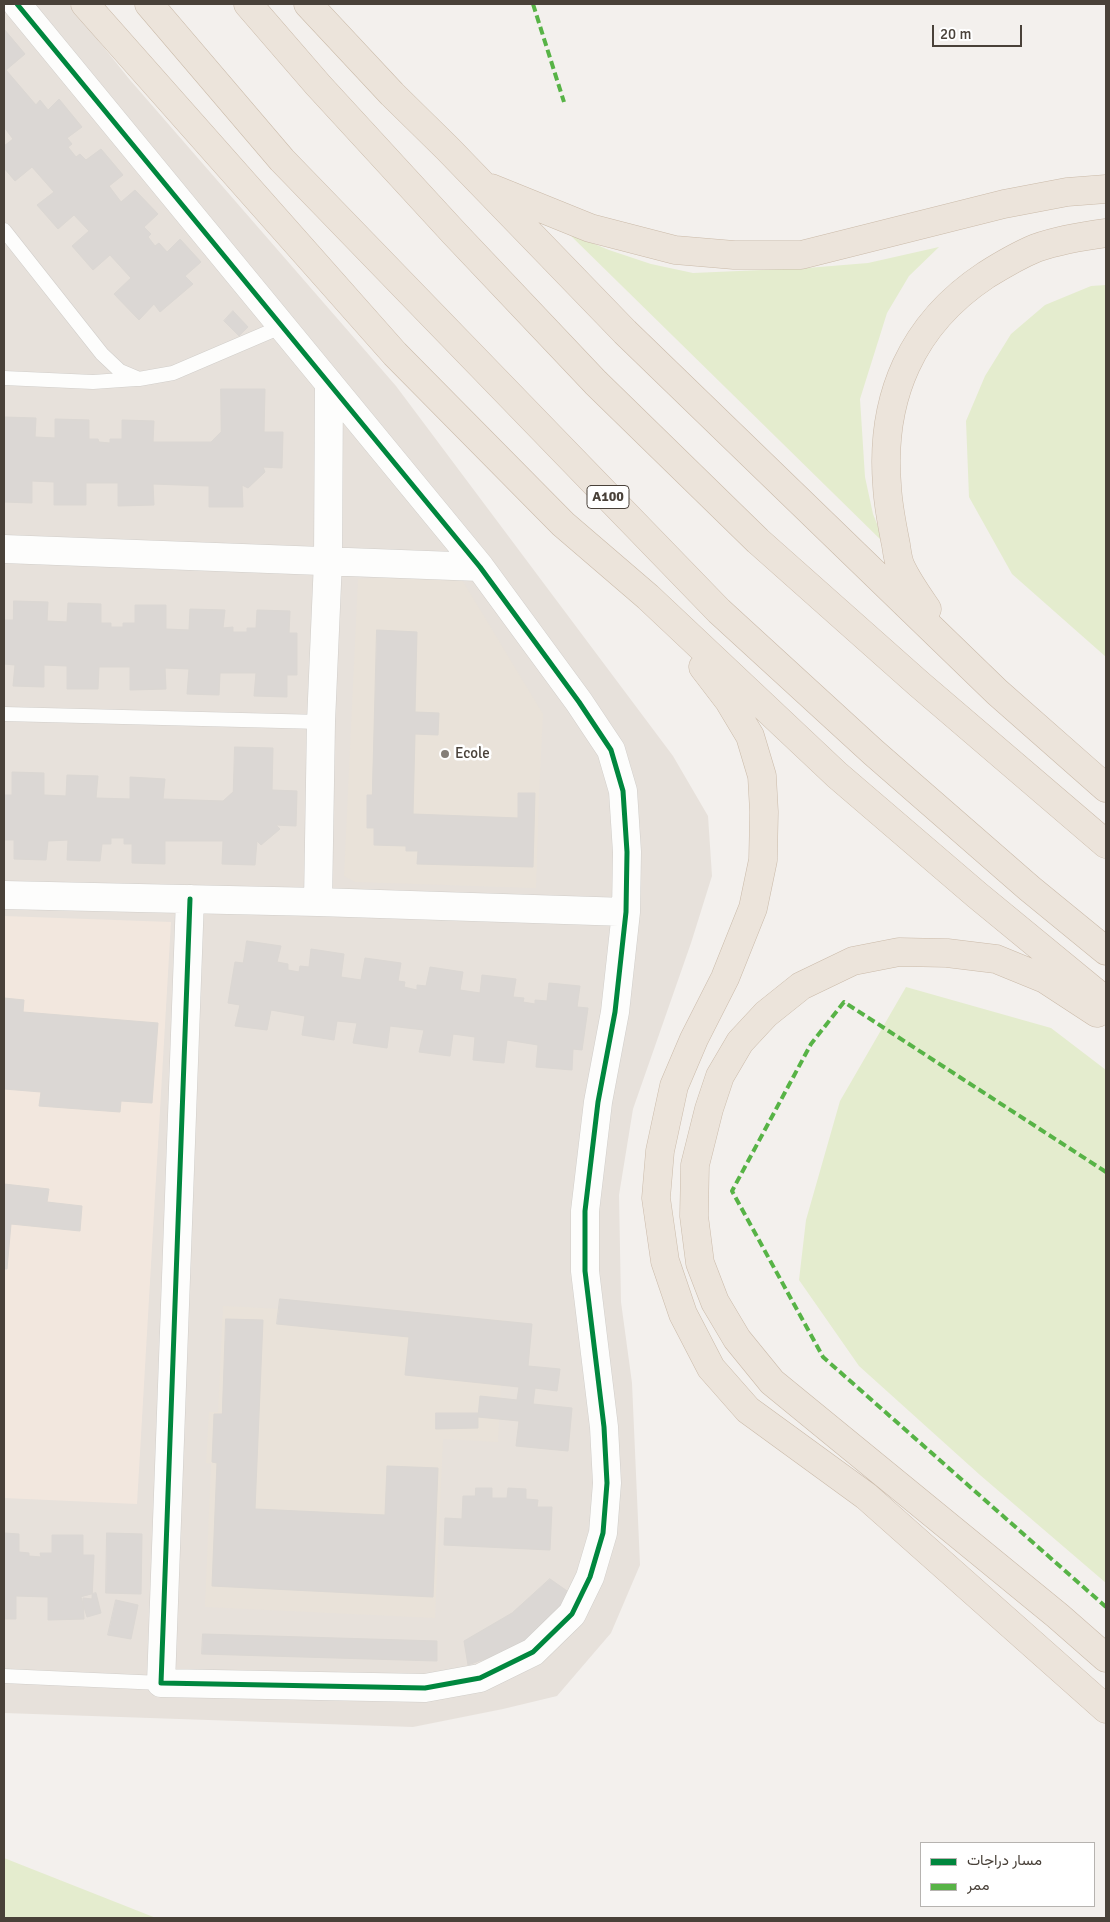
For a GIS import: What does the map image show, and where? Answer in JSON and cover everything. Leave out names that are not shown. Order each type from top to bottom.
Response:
[{"type":"highway","points":[[85,4],[395,354],[563,524],[648,597],[837,775],[1106,1001]]},
{"type":"highway","name":"A100","points":[[149,4],[282,160],[719,611],[880,758],[1022,881],[1106,950]]},
{"type":"highway","points":[[248,4],[318,85],[454,233],[603,390],[758,541],[919,684],[1106,844]]},
{"type":"highway","points":[[308,4],[392,94],[625,332],[997,692],[1106,788]]},
{"type":"highway","points":[[481,184],[590,228],[675,250],[734,255],[801,255],[1004,204],[1067,192],[1106,189]]},
{"type":"highway","points":[[997,692],[940,627],[900,566],[888,503],[885,465],[886,431],[903,370],[920,338],[942,311],[970,286],[1035,248],[1072,238],[1106,233]]},
{"type":"highway","points":[[648,597],[729,701],[750,736],[762,776],[764,812],[763,860],[753,908],[724,978],[694,1039],[674,1086],[660,1151],[656,1198],[665,1261],[683,1314],[711,1368],[748,1410],[866,1496],[1106,1709]]},
{"type":"highway","points":[[1106,1019],[1044,979],[996,959],[947,953],[899,952],[853,961],[800,986],[766,1014],[740,1042],[720,1076],[709,1108],[695,1165],[694,1216],[700,1263],[715,1302],[737,1339],[772,1382],[1058,1616],[1106,1658]]},
{"type":"street","points":[[18,4],[480,567],[580,702],[611,750],[623,791],[627,852],[626,912],[615,1012],[598,1102],[584,1211],[585,1272],[604,1428],[607,1483],[603,1534],[590,1577],[572,1614],[533,1652],[480,1678],[426,1688],[161,1683],[190,899]]},
{"type":"street","points":[[318,902],[321,722],[328,561],[329,383]]},
{"type":"street","points":[[4,549],[480,567]]},
{"type":"street","points":[[4,895],[318,902],[626,912]]},
{"type":"lane","points":[[5,235],[102,354],[120,371],[139,378]]},
{"type":"lane","points":[[4,378],[93,382],[173,373],[283,326]]},
{"type":"lane","points":[[4,714],[321,722]]},
{"type":"lane","points":[[4,1676],[161,1683]]},
{"type":"shaded area","points":[[4,4],[69,4],[130,80],[396,386],[673,756],[708,816],[712,876],[691,943],[633,1109],[619,1195],[621,1302],[632,1383],[640,1565],[611,1633],[557,1696],[413,1727],[4,1713]]},
{"type":"shaded area","name":"Ecole","points":[[458,573],[543,714],[536,888],[355,882],[344,876],[358,579]]},
{"type":"shaded area","points":[[4,916],[171,922],[137,1504],[4,1498]]},
{"type":"shaded area","points":[[223,1306],[504,1320],[498,1442],[443,1439],[435,1618],[205,1607],[211,1464],[206,1463],[209,1412],[218,1412]]},
{"type":"green space","points":[[568,233],[609,250],[651,264],[693,273],[807,268],[868,263],[939,247],[909,276],[887,313],[860,399],[865,477],[873,514],[885,544]]},
{"type":"green space","points":[[1106,285],[1106,657],[1012,574],[969,497],[966,421],[985,376],[1011,334],[1045,305],[1091,286]]},
{"type":"green space","points":[[906,987],[1051,1028],[1106,1070],[1106,1583],[980,1475],[859,1366],[799,1280],[806,1220],[840,1101]]},
{"type":"green space","points":[[4,1858],[156,1918],[4,1918]]},
{"type":"building","points":[[4,29],[25,54],[6,70],[36,105],[40,100],[48,110],[59,99],[82,127],[67,138],[72,144],[68,147],[76,157],[80,154],[86,160],[101,149],[123,175],[109,186],[121,202],[135,190],[158,214],[144,227],[151,234],[148,237],[155,246],[159,243],[167,252],[180,239],[201,262],[185,276],[193,284],[160,312],[154,304],[139,320],[114,294],[131,278],[110,255],[93,270],[72,246],[89,231],[74,215],[58,229],[37,205],[54,192],[32,167],[15,181],[4,168],[4,146],[13,139],[4,127]]},
{"type":"building","points":[[233,311],[248,327],[239,336],[224,321]]},
{"type":"building","points":[[221,389],[265,389],[264,432],[283,432],[282,468],[263,467],[265,472],[248,488],[242,485],[243,507],[209,507],[209,486],[153,484],[154,505],[118,506],[118,483],[86,483],[86,505],[54,505],[54,482],[32,481],[32,503],[4,502],[4,417],[36,418],[35,437],[55,438],[55,419],[89,420],[89,439],[98,439],[99,442],[110,443],[110,439],[122,439],[122,420],[154,421],[153,442],[211,442],[221,432]]},
{"type":"building","points":[[14,601],[48,602],[47,621],[67,622],[68,603],[101,604],[101,623],[111,623],[111,627],[123,627],[123,623],[135,623],[135,605],[166,605],[166,629],[189,630],[190,609],[225,610],[223,628],[233,627],[233,632],[247,632],[247,628],[256,628],[257,610],[290,611],[289,633],[297,633],[297,675],[287,675],[287,697],[254,696],[256,673],[220,673],[219,695],[187,694],[189,669],[165,668],[166,689],[130,690],[130,667],[99,667],[98,689],[67,689],[67,666],[44,665],[44,687],[13,686],[15,665],[4,664],[4,620],[13,620]]},
{"type":"building","points":[[377,630],[417,632],[415,712],[439,713],[438,735],[415,734],[413,814],[518,818],[518,793],[535,793],[533,867],[417,864],[418,851],[406,851],[406,846],[374,845],[374,828],[367,828],[367,795],[372,795]]},
{"type":"building","points":[[235,747],[273,748],[272,790],[297,791],[296,826],[276,825],[280,829],[261,845],[257,841],[255,865],[222,864],[223,841],[165,841],[165,864],[132,863],[132,844],[124,844],[124,838],[111,838],[111,844],[102,844],[100,861],[67,860],[68,840],[48,841],[46,860],[14,859],[14,840],[4,840],[4,795],[12,795],[12,772],[44,773],[44,795],[66,796],[67,775],[98,776],[96,798],[130,799],[130,777],[165,779],[163,799],[223,801],[233,792]]},
{"type":"building","points":[[247,941],[281,946],[277,962],[288,964],[288,970],[299,972],[300,966],[309,967],[311,949],[344,954],[341,977],[361,980],[365,958],[401,963],[398,981],[405,982],[404,987],[417,990],[417,985],[426,986],[430,967],[463,972],[460,990],[480,993],[482,975],[516,979],[513,997],[524,998],[523,1002],[535,1004],[535,1000],[547,1001],[549,983],[580,986],[577,1007],[588,1008],[582,1050],[573,1049],[572,1070],[536,1067],[538,1045],[507,1040],[504,1063],[473,1060],[475,1037],[453,1034],[450,1056],[419,1052],[424,1030],[390,1026],[387,1048],[353,1043],[357,1023],[337,1021],[334,1040],[302,1035],[305,1016],[271,1010],[267,1030],[235,1026],[240,1005],[228,1003],[235,962],[243,963]]},
{"type":"building","points":[[4,998],[24,1000],[23,1012],[158,1023],[152,1103],[121,1101],[120,1112],[39,1106],[41,1092],[4,1089]]},
{"type":"building","points":[[4,1184],[49,1189],[47,1202],[82,1206],[80,1231],[11,1224],[7,1269],[4,1269]]},
{"type":"building","points":[[280,1299],[532,1324],[528,1366],[560,1369],[557,1391],[535,1388],[533,1404],[572,1408],[568,1451],[516,1446],[519,1421],[478,1417],[480,1396],[517,1400],[519,1387],[405,1375],[409,1337],[277,1324]]},
{"type":"building","points":[[226,1319],[263,1320],[255,1509],[385,1515],[387,1466],[438,1468],[433,1597],[212,1586],[217,1463],[212,1462],[214,1414],[222,1414]]},
{"type":"building","points":[[436,1413],[478,1413],[478,1428],[436,1429]]},
{"type":"building","points":[[476,1488],[492,1488],[492,1498],[507,1498],[508,1488],[526,1489],[526,1499],[538,1500],[537,1507],[552,1507],[550,1550],[444,1545],[445,1518],[462,1519],[463,1496],[475,1496]]},
{"type":"building","points":[[4,1533],[19,1534],[19,1552],[29,1553],[29,1556],[41,1557],[40,1553],[52,1553],[52,1535],[83,1535],[83,1555],[94,1555],[92,1599],[83,1598],[84,1619],[48,1620],[48,1597],[16,1596],[16,1619],[4,1619]]},
{"type":"building","points":[[107,1533],[142,1534],[141,1594],[106,1593]]},
{"type":"building","points":[[550,1579],[570,1593],[531,1642],[468,1665],[464,1641],[512,1613]]},
{"type":"building","points":[[96,1593],[101,1613],[87,1617],[81,1597]]},
{"type":"building","points":[[116,1600],[138,1605],[131,1639],[108,1635]]},
{"type":"building","points":[[203,1634],[437,1641],[437,1661],[202,1654]]},
{"type":"marked path","points":[[533,4],[564,102]]},
{"type":"marked path","points":[[1106,1172],[844,1002],[811,1044],[732,1191],[823,1357],[1106,1607]]},
{"type":"cycle path","points":[[17,4],[480,567],[579,702],[611,750],[623,791],[627,852],[626,912],[615,1012],[598,1102],[585,1211],[585,1271],[604,1427],[607,1483],[603,1533],[590,1577],[572,1614],[533,1652],[480,1678],[425,1688],[161,1683],[190,899]]},
{"type":"place","name":"Ecole","points":[[445,754]]}]
